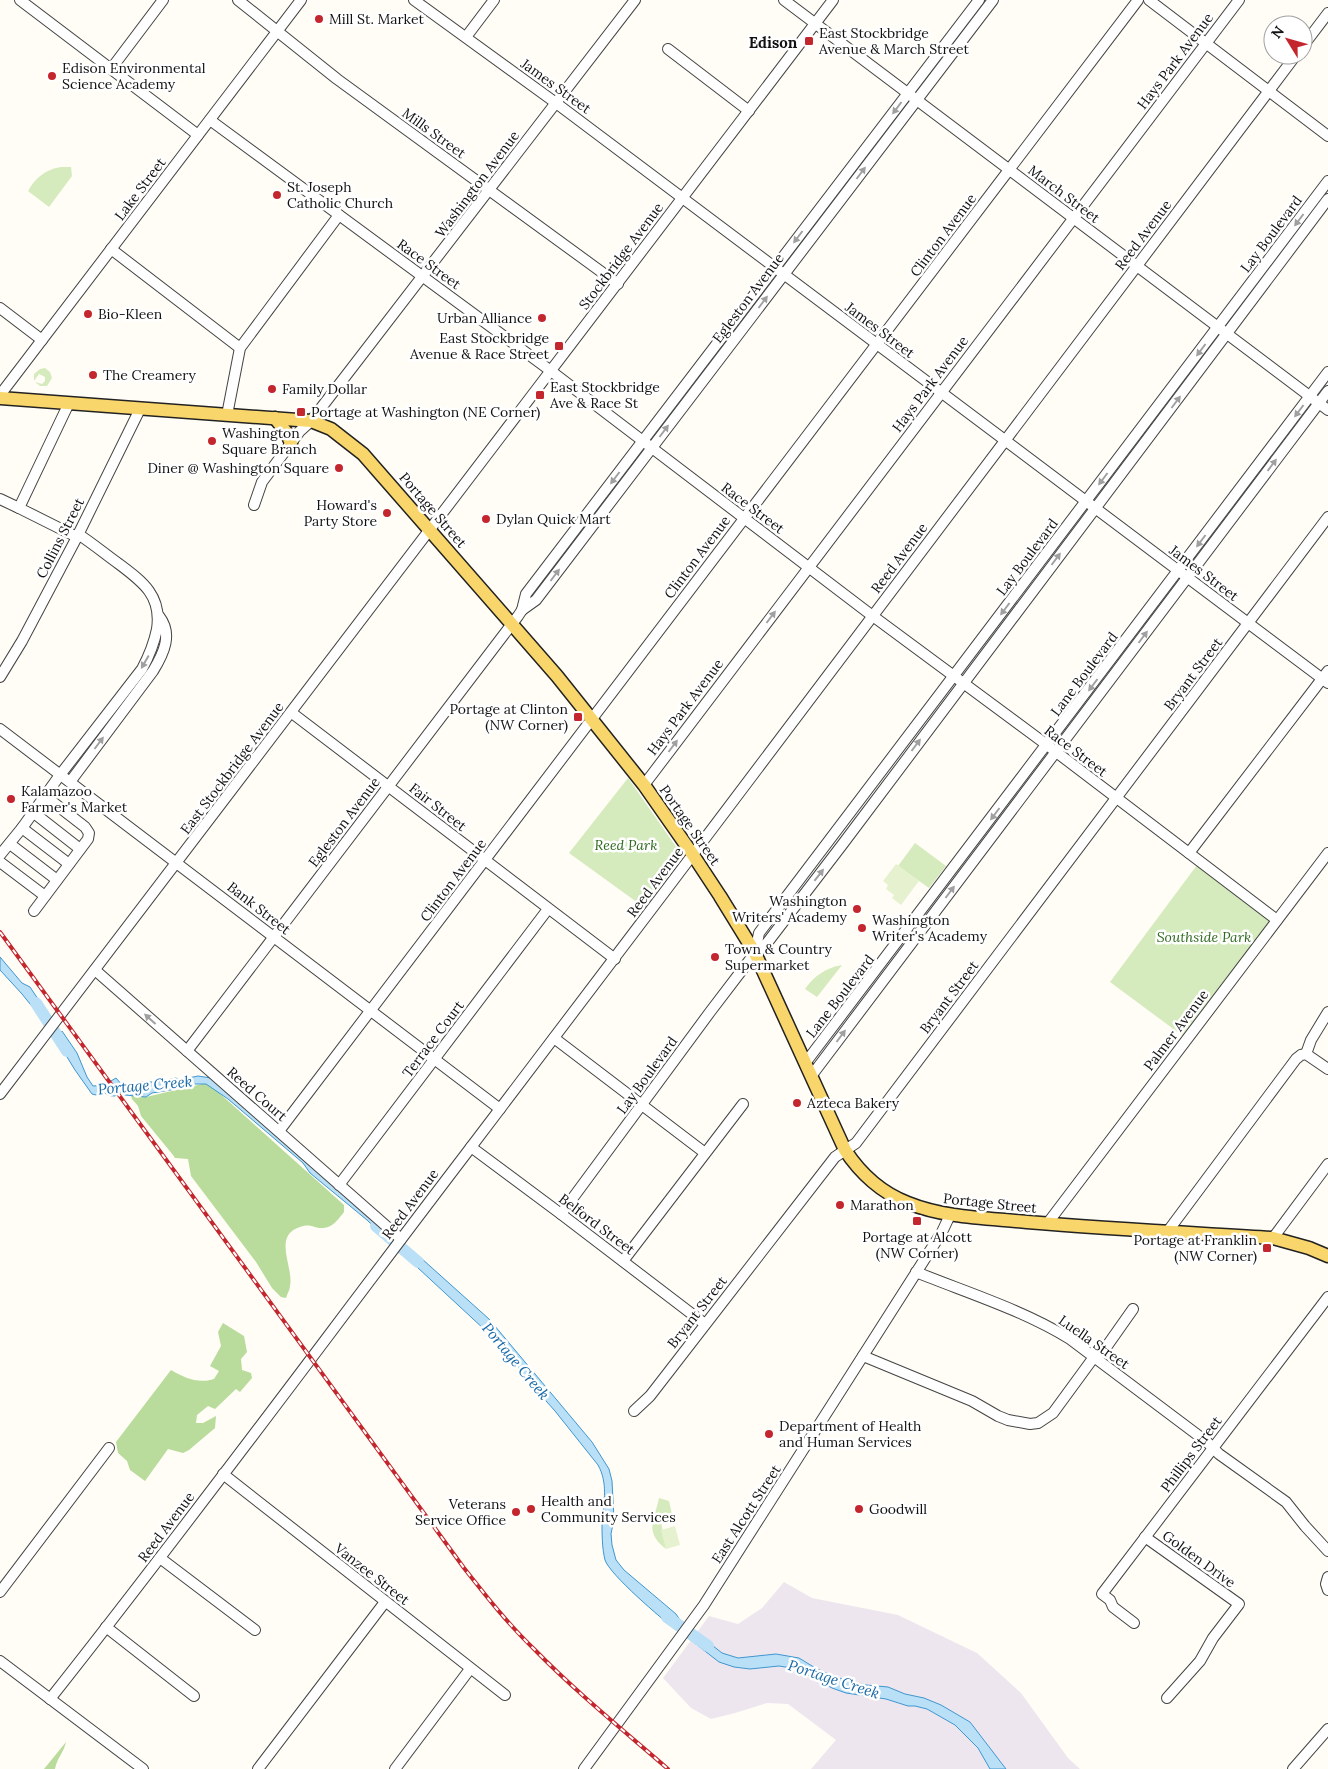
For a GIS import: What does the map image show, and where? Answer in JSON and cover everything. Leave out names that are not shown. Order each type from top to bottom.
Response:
[{"type":"main road","name":"Portage Street","points":[[0,396],[311,422],[331,429],[363,454],[431,529],[511,625],[552,670],[644,785],[693,855],[755,953],[845,1150],[859,1168],[882,1189],[907,1203],[930,1211],[950,1215],[1047,1224],[1272,1238],[1309,1248],[1328,1256]]},
{"type":"main road","points":[[275,418],[286,432],[291,443]]},
{"type":"street","points":[[20,0],[198,135]]},
{"type":"street","points":[[110,69],[163,0]]},
{"type":"street","name":"Mills Street","points":[[238,0],[337,79],[618,284]]},
{"type":"street","name":"Lake Street","points":[[0,396],[301,0]]},
{"type":"street","name":"James Street","points":[[414,0],[683,198],[1248,624],[1326,678]]},
{"type":"street","points":[[466,37],[494,0]]},
{"type":"street","name":"Washington Avenue","points":[[254,505],[262,482],[300,431],[311,422],[635,0]]},
{"type":"street","name":"March Street","points":[[784,0],[1328,410]]},
{"type":"street","name":"Stockbridge Avenue","points":[[431,529],[833,0]]},
{"type":"street","name":"Egleston Avenue","points":[[187,1052],[522,610],[536,600],[993,0]]},
{"type":"street","name":"Clinton Avenue","points":[[279,1131],[1138,0]]},
{"type":"street","points":[[1148,0],[1328,136]]},
{"type":"street","name":"Hays Park Avenue","points":[[644,785],[1239,0]]},
{"type":"street","points":[[977,3],[983,13]]},
{"type":"street","name":"Egleston Avenue","points":[[522,610],[526,594],[977,3]]},
{"type":"street","points":[[1313,33],[1328,13]]},
{"type":"street","points":[[668,49],[749,112]]},
{"type":"street","name":"Reed Avenue","points":[[50,1699],[160,1558],[615,959],[1289,65]]},
{"type":"street","name":"Race Street","points":[[210,120],[551,371],[872,616],[1047,745],[1277,920]]},
{"type":"street","points":[[842,180],[850,187]]},
{"type":"street","name":"Lay Boulevard","points":[[561,1214],[755,953],[767,942],[832,858],[963,682],[1025,592],[1158,416],[1218,327],[1328,181]]},
{"type":"street","name":"Lay Boulevard","points":[[1158,416],[1227,334],[1328,199]]},
{"type":"street","points":[[227,415],[240,348],[339,215]]},
{"type":"street","points":[[1284,239],[1293,246]]},
{"type":"street","points":[[111,249],[240,348]]},
{"type":"street","points":[[0,308],[42,340]]},
{"type":"street","points":[[710,353],[719,360]]},
{"type":"street","name":"Lane Boulevard","points":[[812,1075],[974,842],[1328,372]]},
{"type":"street","name":"Lane Boulevard","points":[[806,1062],[982,849],[1328,391]]},
{"type":"street","points":[[19,508],[69,403]]},
{"type":"street","name":"Collins Street","points":[[0,677],[22,641],[78,535],[140,409]]},
{"type":"street","points":[[1243,485],[1252,492]]},
{"type":"street","points":[[0,499],[78,535],[136,577],[156,603],[159,616],[152,649],[142,669],[0,856]]},
{"type":"street","name":"Bryant Street","points":[[634,1411],[650,1396],[836,1157],[860,1139],[1328,518]]},
{"type":"street","name":"East Stockbridge Avenue","points":[[0,1094],[431,529]]},
{"type":"street","points":[[576,529],[585,536]]},
{"type":"street","name":"Lay Boulevard","points":[[755,953],[759,933],[954,676],[1025,592]]},
{"type":"street","points":[[70,782],[162,657],[166,643],[166,629],[164,622],[159,616]]},
{"type":"street","points":[[1114,657],[1122,664]]},
{"type":"street","points":[[1189,853],[1326,678]]},
{"type":"street","name":"Fair Street","points":[[292,713],[615,959]]},
{"type":"street","name":"Bank Street","points":[[0,729],[500,1109]]},
{"type":"street","points":[[889,762],[898,769]]},
{"type":"street","points":[[34,911],[88,839],[89,833],[85,827],[45,796]]},
{"type":"street","points":[[34,813],[80,849]]},
{"type":"street","points":[[22,828],[69,864]]},
{"type":"street","points":[[974,842],[982,849]]},
{"type":"street","points":[[10,844],[57,880]]},
{"type":"street","points":[[822,850],[832,858]]},
{"type":"street","name":"Palmer Avenue","points":[[1047,1224],[1328,853]]},
{"type":"street","points":[[0,862],[45,896]]},
{"type":"street","name":"Terrace Court","points":[[340,1185],[548,909]]},
{"type":"street","name":"Reed Court","points":[[95,970],[340,1185],[399,1242]]},
{"type":"street","points":[[1168,1232],[1296,1059],[1305,1054],[1328,1012]]},
{"type":"street","points":[[554,1038],[705,1153]]},
{"type":"street","points":[[1305,1054],[1328,1069]]},
{"type":"street","points":[[623,1261],[742,1104]]},
{"type":"street","name":"Belford Street","points":[[471,1147],[705,1324]]},
{"type":"street","points":[[1272,1238],[1328,1164]]},
{"type":"street","name":"East Alcott Street","points":[[584,1769],[690,1626],[942,1232],[950,1215]]},
{"type":"street","name":"Luella Street","points":[[916,1272],[1047,1326],[1070,1339],[1205,1440],[1212,1449]]},
{"type":"street","name":"Phillips Street","points":[[1134,1623],[1113,1607],[1110,1600],[1102,1594],[1328,1297]]},
{"type":"street","points":[[863,1356],[972,1401],[1008,1420],[1038,1424],[1052,1413],[1094,1357],[1102,1353],[1133,1309]]},
{"type":"street","points":[[0,1592],[109,1448]]},
{"type":"street","points":[[1212,1449],[1286,1502],[1328,1551]]},
{"type":"street","name":"Vanzee Street","points":[[223,1474],[505,1695]]},
{"type":"street","name":"Golden Drive","points":[[1145,1537],[1239,1604],[1213,1638],[1200,1661],[1167,1698]]},
{"type":"street","points":[[160,1558],[255,1630]]},
{"type":"street","points":[[1328,1577],[1326,1584],[1328,1590]]},
{"type":"street","points":[[258,1769],[385,1602]]},
{"type":"street","points":[[106,1627],[194,1696]]},
{"type":"street","points":[[0,1661],[143,1769]]},
{"type":"street","points":[[395,1769],[470,1669]]},
{"type":"street","points":[[1293,1769],[1328,1728]]},
{"type":"shaded area","points":[[784,1582],[812,1598],[898,1615],[977,1653],[1021,1693],[1068,1758],[1080,1769],[811,1769],[836,1740],[788,1704],[767,1703],[711,1719],[691,1708],[663,1678],[709,1616],[738,1624],[762,1608]]},
{"type":"green space","points":[[71,167],[72,176],[49,207],[28,191],[42,175],[50,170]]},
{"type":"green space","points":[[45,368],[50,372],[52,378],[47,386],[40,386],[35,382],[42,384],[45,381],[45,377],[39,374],[34,381],[34,374],[40,369]]},
{"type":"green space","name":"Reed Park","points":[[628,778],[679,851],[681,857],[645,908],[569,853]]},
{"type":"green space","points":[[915,843],[946,866],[929,888],[898,866]]},
{"type":"green space","name":"Southside Park","points":[[1200,861],[1277,920],[1187,1039],[1110,982]]},
{"type":"green space","points":[[896,864],[919,881],[901,905],[892,898],[894,895],[886,889],[888,885],[883,881]]},
{"type":"green space","points":[[842,965],[817,997],[805,989],[821,973]]},
{"type":"green space","points":[[206,1083],[344,1205],[344,1212],[327,1228],[300,1227],[292,1231],[287,1237],[286,1253],[290,1288],[286,1298],[281,1297],[272,1288],[256,1262],[191,1176],[188,1159],[175,1158],[141,1116],[138,1106],[131,1095],[146,1097]]},
{"type":"green space","points":[[223,1323],[244,1336],[247,1352],[241,1359],[242,1370],[251,1373],[252,1378],[240,1392],[236,1389],[215,1409],[208,1406],[197,1415],[196,1423],[203,1423],[216,1416],[215,1428],[183,1453],[168,1449],[145,1481],[130,1470],[127,1461],[118,1453],[116,1442],[171,1370],[192,1379],[202,1381],[214,1379],[219,1371],[210,1366],[221,1346],[218,1332]]},
{"type":"green space","points":[[659,1498],[669,1501],[672,1514],[660,1516],[666,1549],[655,1537],[652,1526]]},
{"type":"green space","points":[[675,1526],[680,1545],[666,1549],[661,1530]]},
{"type":"green space","points":[[66,1742],[55,1769],[44,1769]]},
{"type":"water","points":[[0,957],[22,983],[30,987],[47,1015],[43,1020],[0,970]]},
{"type":"water","points":[[62,1031],[77,1053],[93,1086],[104,1085],[116,1078],[123,1086],[131,1086],[141,1082],[157,1082],[176,1078],[179,1080],[198,1076],[211,1078],[391,1234],[387,1239],[310,1173],[303,1163],[228,1099],[206,1084],[189,1084],[176,1089],[152,1093],[146,1097],[125,1095],[120,1092],[115,1096],[104,1093],[92,1094],[56,1039]]},
{"type":"water","points":[[408,1249],[421,1258],[489,1319],[592,1442],[609,1469],[612,1481],[614,1519],[611,1534],[616,1560],[624,1570],[676,1614],[682,1623],[676,1630],[626,1586],[605,1560],[602,1531],[604,1485],[598,1465],[499,1343],[404,1255]]},
{"type":"water","points":[[698,1634],[722,1653],[738,1658],[776,1654],[799,1658],[817,1669],[839,1678],[866,1685],[888,1687],[941,1705],[970,1722],[1006,1769],[990,1769],[978,1748],[955,1725],[927,1709],[908,1706],[886,1699],[846,1693],[832,1688],[797,1669],[779,1666],[750,1669],[734,1667],[719,1662],[692,1641]]},
{"type":"waterway","name":"Portage Creek","points":[[36,1003],[67,1051]]},
{"type":"waterway","name":"Portage Creek","points":[[376,1226],[418,1262]]},
{"type":"waterway","name":"Portage Creek","points":[[667,1617],[708,1646]]},
{"type":"railway","points":[[0,932],[464,1568],[515,1630],[550,1665],[668,1769]]},
{"type":"place","name":"Mill St. Market","points":[[319,19]]},
{"type":"place","name":"East Stockbridge Avenue & March Street","points":[[809,41]]},
{"type":"place","name":"Edison Environmental Science Academy","points":[[52,76]]},
{"type":"place","name":"St. Joseph Catholic Church","points":[[277,195]]},
{"type":"place","name":"Bio-Kleen","points":[[88,314]]},
{"type":"place","name":"Urban Alliance","points":[[542,318]]},
{"type":"place","name":"East Stockbridge Avenue & Race Street","points":[[559,346]]},
{"type":"place","name":"The Creamery","points":[[93,375]]},
{"type":"place","name":"Family Dollar","points":[[272,389]]},
{"type":"place","name":"East Stockbridge Ave & Race St","points":[[540,395]]},
{"type":"place","name":"Portage at Washington (NE Corner)","points":[[301,412]]},
{"type":"place","name":"Washington Square Branch","points":[[212,441]]},
{"type":"place","name":"Diner @ Washington Square","points":[[339,468]]},
{"type":"place","name":"Howard's Party Store","points":[[387,513]]},
{"type":"place","name":"Dylan Quick Mart","points":[[486,519]]},
{"type":"place","name":"Portage at Clinton (NW Corner)","points":[[578,717]]},
{"type":"place","name":"Kalamazoo Farmer's Market","points":[[11,799]]},
{"type":"place","name":"Washington Writers' Academy","points":[[857,909]]},
{"type":"place","name":"Washington Writer's Academy","points":[[862,928]]},
{"type":"place","name":"Town & Country Supermarket","points":[[715,957]]},
{"type":"place","name":"Azteca Bakery","points":[[797,1103]]},
{"type":"place","name":"Marathon","points":[[840,1205]]},
{"type":"place","name":"Portage at Alcott (NW Corner)","points":[[917,1221]]},
{"type":"place","name":"Portage at Franklin (NW Corner)","points":[[1267,1248]]},
{"type":"place","name":"Department of Health and Human Services","points":[[769,1434]]},
{"type":"place","name":"Health and Community Services","points":[[531,1509]]},
{"type":"place","name":"Goodwill","points":[[859,1509]]},
{"type":"place","name":"Veterans Service Office","points":[[516,1512]]},
{"type":"district","name":"Edison","points":[[773,42]]}]
